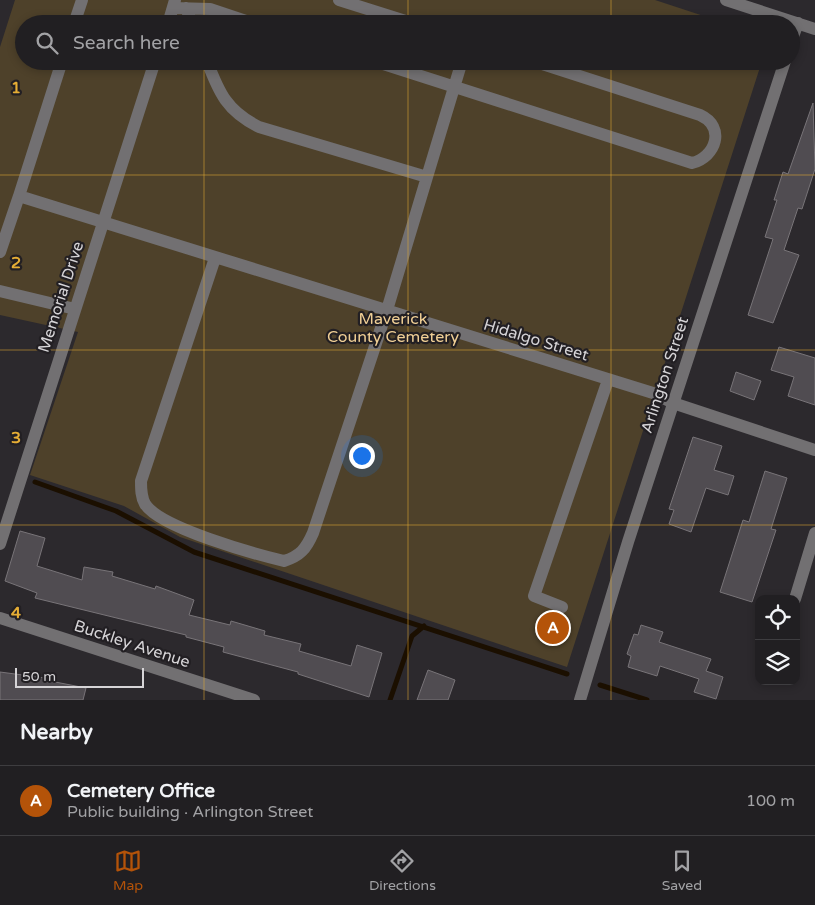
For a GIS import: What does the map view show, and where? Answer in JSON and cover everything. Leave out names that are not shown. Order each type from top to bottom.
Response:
[{"type":"street","points":[[77,15],[82,0]]},
{"type":"street","points":[[340,0],[387,15]]},
{"type":"street","points":[[726,0],[773,15]]},
{"type":"street","points":[[178,5],[210,9],[228,15]]},
{"type":"street","points":[[800,24],[815,29]]},
{"type":"street","points":[[0,252],[59,70]]},
{"type":"street","name":"Memorial Drive","points":[[0,544],[152,70]]},
{"type":"street","points":[[210,70],[219,93],[235,112],[250,123],[427,177]]},
{"type":"street","points":[[403,70],[692,163],[706,158],[715,144],[716,134],[714,126],[709,119],[561,70]]},
{"type":"street","points":[[215,258],[141,481],[142,495],[145,505],[156,514],[212,541],[235,549],[284,561],[295,557],[307,548],[387,310],[459,70]]},
{"type":"street","name":"Arlington Street","points":[[580,700],[628,542],[782,70]]},
{"type":"street","name":"Hidalgo Street","points":[[19,196],[102,224],[653,393],[673,403],[815,450]]},
{"type":"street","points":[[0,291],[75,309]]},
{"type":"street","points":[[562,607],[534,596],[608,380]]},
{"type":"street","points":[[796,595],[815,533]]},
{"type":"street","name":"Buckley Avenue","points":[[0,618],[254,700]]},
{"type":"green space","name":"Maverick County Cemetery","points":[[15,0],[655,0],[701,15],[15,15],[15,70],[759,70],[567,667],[180,537],[124,506],[30,475],[78,332],[0,315],[0,47]]},
{"type":"building","points":[[813,103],[815,169],[802,209],[798,208],[784,250],[799,255],[773,323],[748,315],[773,239],[765,237],[777,200],[774,200],[783,172],[788,174]]},
{"type":"building","points":[[779,347],[815,358],[815,405],[788,396],[794,377],[771,370]]},
{"type":"building","points":[[736,372],[761,381],[754,400],[730,391]]},
{"type":"building","points":[[693,437],[722,446],[714,470],[734,476],[728,495],[706,488],[691,532],[669,524],[674,510],[669,509]]},
{"type":"building","points":[[765,471],[787,478],[771,529],[776,530],[752,602],[720,592],[743,520],[749,522]]},
{"type":"building","points":[[20,531],[45,538],[37,566],[82,580],[84,567],[113,572],[112,576],[155,589],[156,586],[194,600],[189,615],[230,625],[231,621],[265,631],[264,635],[301,644],[299,651],[351,666],[357,645],[382,653],[369,697],[298,674],[298,672],[223,652],[224,647],[186,637],[186,635],[35,598],[37,593],[5,581]]},
{"type":"building","points":[[545,615],[567,623],[561,641],[541,633]]},
{"type":"building","points":[[641,625],[663,632],[659,642],[711,659],[706,671],[723,677],[716,699],[694,692],[699,679],[660,666],[657,676],[628,667],[631,656],[627,654],[634,634],[638,635]]},
{"type":"building","points":[[428,670],[455,680],[448,700],[417,700]]},
{"type":"building","points":[[0,672],[45,678],[45,680],[86,688],[83,700],[0,700]]},
{"type":"waterway","points":[[35,482],[116,511],[194,552],[567,674]]},
{"type":"waterway","points":[[390,700],[412,636],[424,626]]},
{"type":"waterway","points":[[600,685],[647,700]]},
{"type":"place","name":"Cemetery Office","points":[[553,628]]}]
